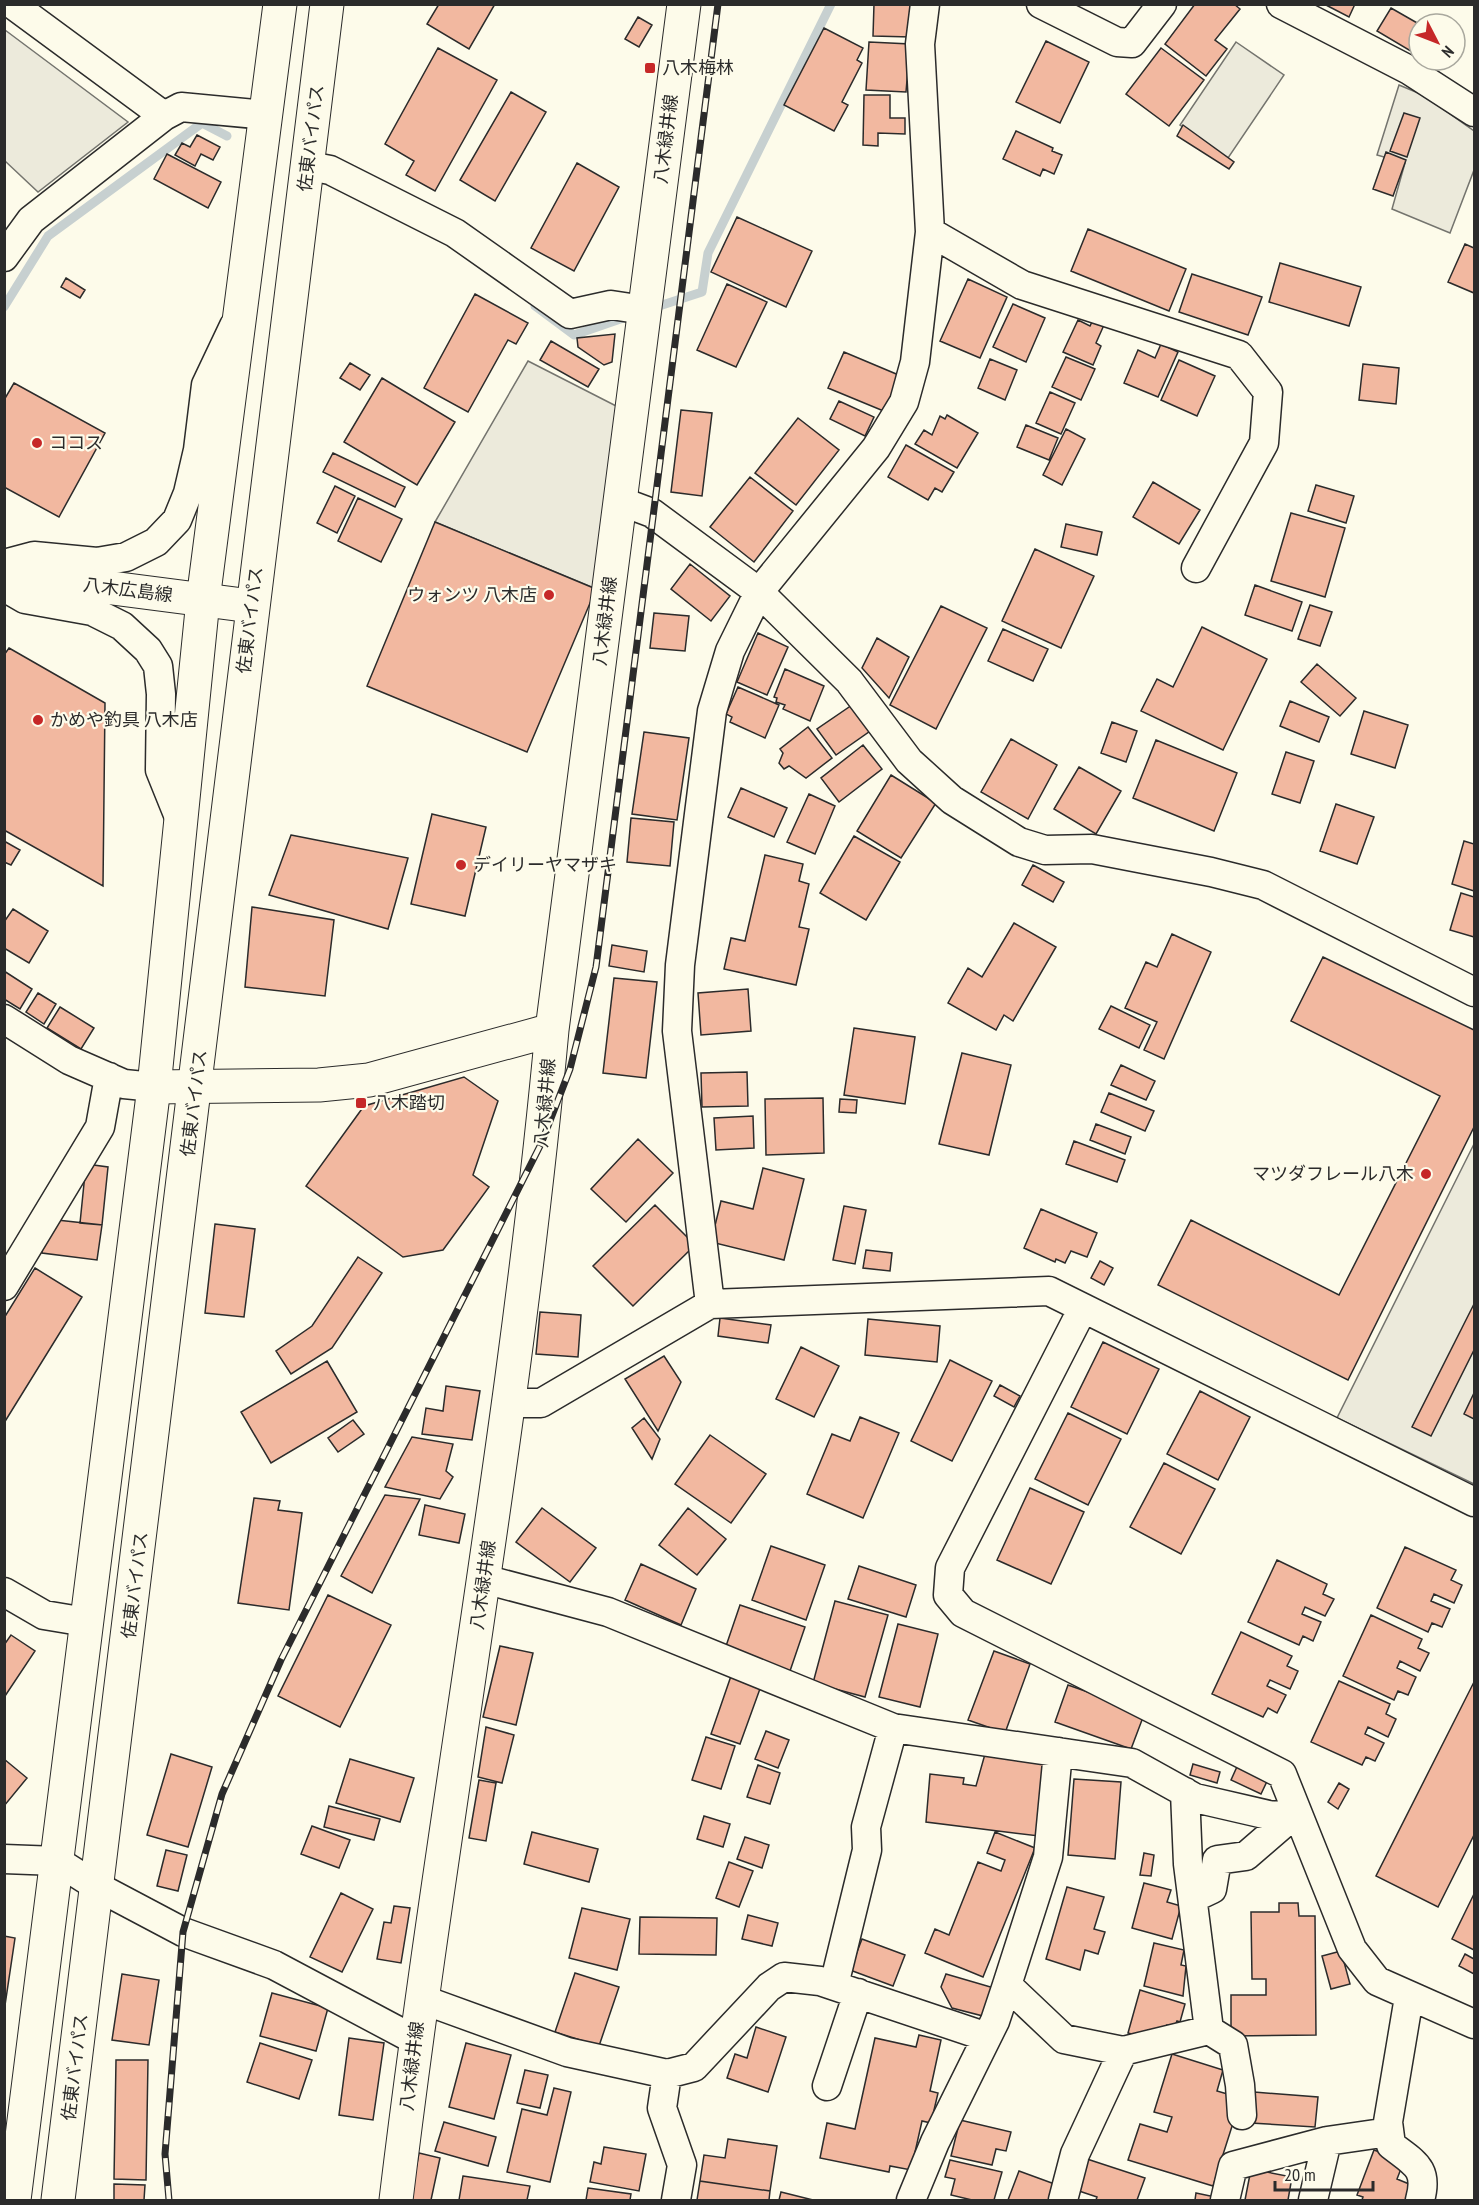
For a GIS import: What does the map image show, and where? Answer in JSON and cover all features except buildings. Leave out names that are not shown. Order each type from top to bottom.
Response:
[{"type":"main road","points":[[14,2200],[154,1087],[203,600],[280,4]]},
{"type":"main road","name":"佐東バイパス","points":[[58,2200],[196,1085],[251,606],[309,166],[327,4]]},
{"type":"main road","name":"八木緑井線","points":[[396,2200],[415,2040],[484,1579],[542,1144],[552,1030],[684,4]]},
{"type":"main road","name":"八木広島線","points":[[4,574],[251,606]]},
{"type":"main road","points":[[154,1087],[320,1085],[369,1080],[552,1030]]},
{"type":"street","points":[[12,4],[164,116]]},
{"type":"street","points":[[710,1304],[677,1030],[680,965],[712,711],[730,651],[759,592],[876,447],[904,402],[915,362],[930,232],[920,44],[924,4]]},
{"type":"street","points":[[1041,4],[1117,42],[1132,43],[1162,4]]},
{"type":"street","points":[[1281,4],[1408,70],[1474,112]]},
{"type":"street","points":[[4,257],[31,220],[164,116],[181,107],[266,115]]},
{"type":"street","points":[[309,166],[330,170],[455,233],[570,314],[611,305],[644,310]]},
{"type":"street","points":[[930,232],[1022,285],[1239,355],[1268,392],[1264,442],[1196,568]]},
{"type":"street","points":[[4,564],[34,556],[97,562],[126,557],[156,542],[177,520],[188,493],[198,450],[206,385],[240,314]]},
{"type":"street","points":[[620,501],[652,513],[759,592],[849,681],[909,760],[952,800],[1018,842],[1045,850],[1092,849],[1211,872],[1263,885],[1474,992]]},
{"type":"street","points":[[4,587],[26,599],[92,611],[122,627],[148,650],[158,666],[162,694],[160,770],[181,822]]},
{"type":"street","points":[[4,1019],[69,1060],[124,1084],[154,1087]]},
{"type":"street","points":[[4,1286],[100,1127],[109,1077]]},
{"type":"street","points":[[507,1403],[540,1403],[710,1304],[1049,1291],[1474,1502]]},
{"type":"street","points":[[1083,1308],[950,1568],[948,1595],[963,1613],[1282,1774],[1352,1949],[1377,1981],[1474,2024]]},
{"type":"street","points":[[484,1579],[608,1612],[893,1728],[1132,1762],[1195,1798],[1273,1816],[1298,1812]]},
{"type":"street","points":[[4,1592],[44,1615],[86,1622]]},
{"type":"street","points":[[827,2086],[846,1989],[867,1850],[866,1827],[893,1728]]},
{"type":"street","points":[[911,2200],[935,2142],[987,2037],[1007,1985],[1048,1857],[1058,1752]]},
{"type":"street","points":[[1185,1792],[1188,1864],[1209,2030]]},
{"type":"street","points":[[1193,1898],[1212,1889],[1217,1860],[1246,1856],[1298,1812]]},
{"type":"street","points":[[4,1858],[57,1861],[98,1887],[183,1932],[274,1965],[415,2040]]},
{"type":"street","points":[[421,1999],[567,2052],[667,2074],[694,2067],[769,1987],[784,1977],[820,1981],[987,2037]]},
{"type":"street","points":[[1007,1985],[1064,2039],[1123,2051],[1209,2030],[1233,2045],[1240,2085],[1242,2115]]},
{"type":"street","points":[[1409,1997],[1388,2122],[1391,2145],[1420,2167],[1425,2184],[1420,2200]]},
{"type":"street","points":[[1063,2200],[1075,2154],[1123,2051]]},
{"type":"street","points":[[667,2074],[662,2108],[682,2165],[676,2200]]},
{"type":"street","points":[[1225,2200],[1233,2166],[1327,2141],[1389,2132]]},
{"type":"street","points":[[1313,2200],[1327,2141]]},
{"type":"shaded area","points":[[5,30],[128,122],[38,192],[5,161]]},
{"type":"shaded area","points":[[1236,42],[1284,75],[1228,158],[1180,125]]},
{"type":"shaded area","points":[[1399,85],[1423,95],[1474,131],[1474,170],[1450,233],[1392,209],[1405,163],[1377,155]]},
{"type":"shaded area","points":[[528,361],[622,409],[596,589],[435,522]]},
{"type":"shaded area","points":[[1474,1144],[1474,1484],[1337,1418]]},
{"type":"waterway","points":[[650,309],[702,292],[708,253],[831,4]]},
{"type":"waterway","points":[[4,307],[48,236],[202,123],[227,136]]},
{"type":"waterway","points":[[535,306],[574,335],[629,316]]},
{"type":"railway","points":[[169,2200],[165,2154],[183,1932],[222,1794],[281,1660],[541,1144],[570,1069],[596,967],[718,4]]},
{"type":"place","name":"八木梅林","points":[[650,68]]},
{"type":"place","name":"ココス","points":[[37,443]]},
{"type":"place","name":"ウォンツ 八木店","points":[[549,595]]},
{"type":"place","name":"かめや釣具 八木店","points":[[38,720]]},
{"type":"place","name":"デイリーヤマザキ","points":[[461,865]]},
{"type":"place","name":"八木踏切","points":[[361,1103]]},
{"type":"place","name":"マツダフレール八木","points":[[1426,1174]]}]
